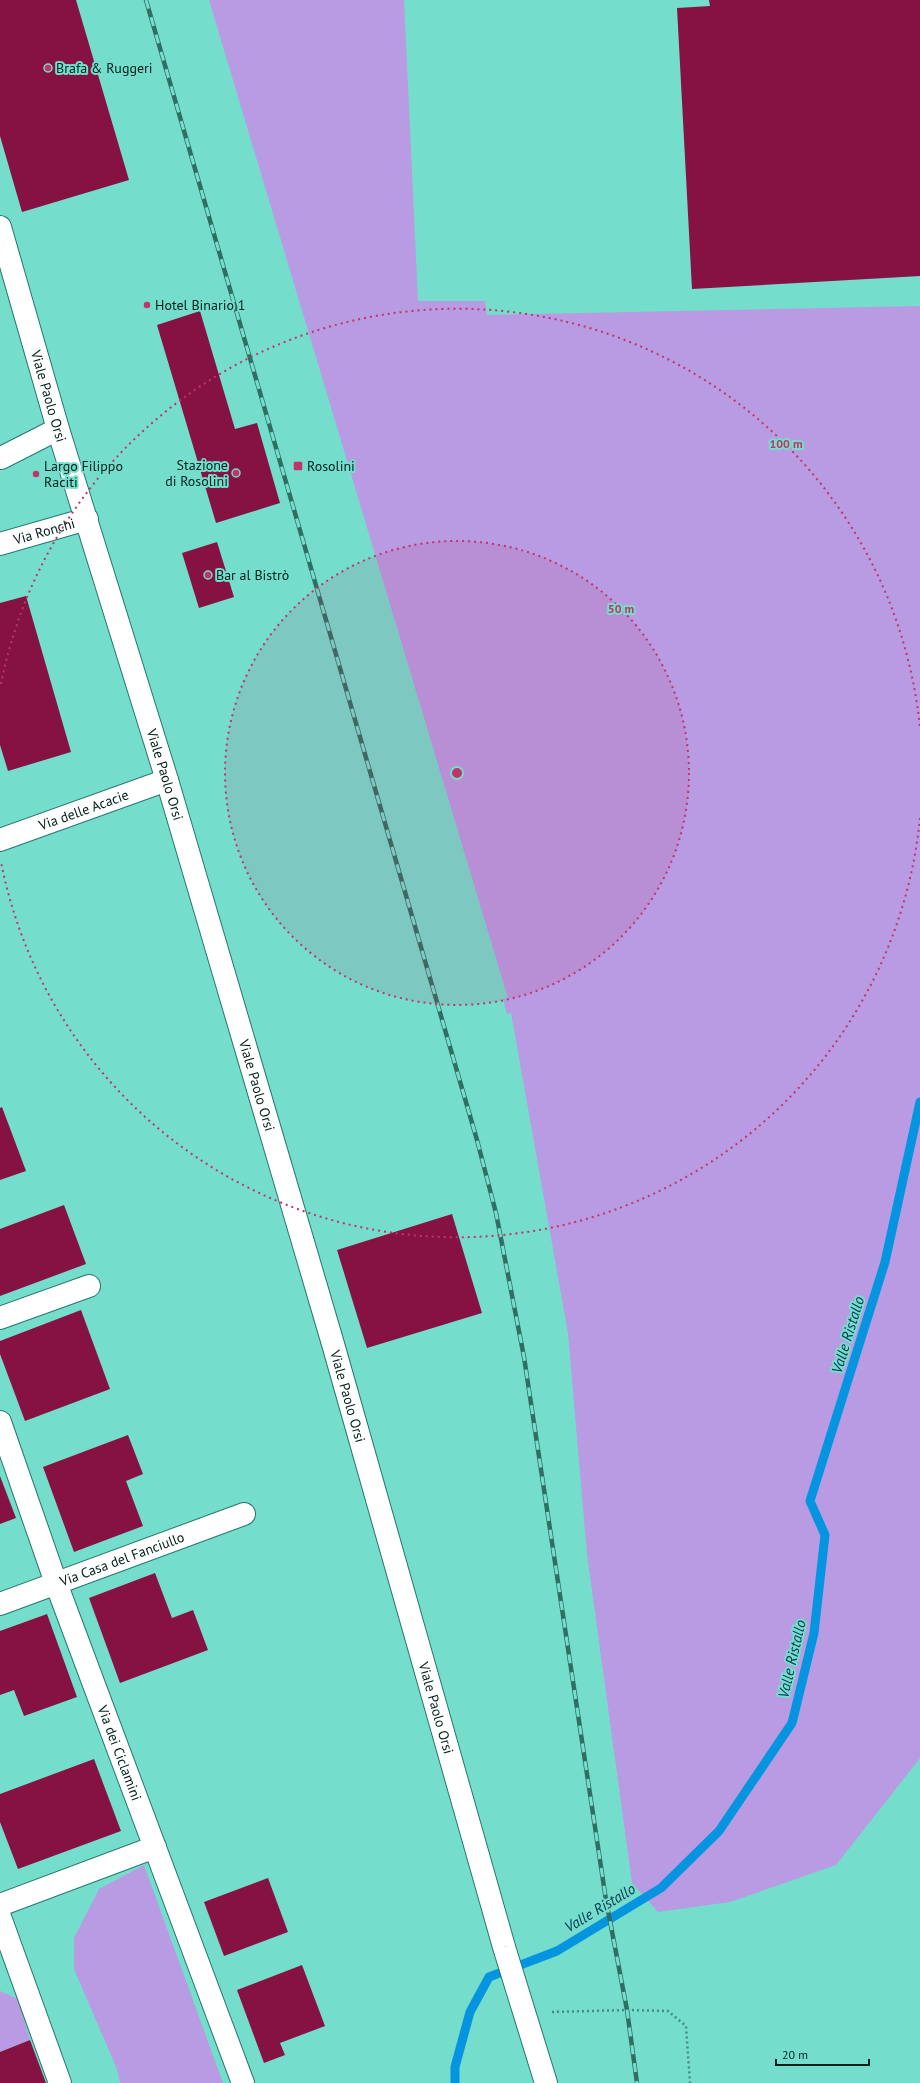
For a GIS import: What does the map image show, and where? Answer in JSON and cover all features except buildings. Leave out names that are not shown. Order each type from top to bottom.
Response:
[{"type":"main road","name":"Viale Paolo Orsi","points":[[0,227],[58,429],[167,780],[335,1351],[504,1947],[525,2012]]},
{"type":"main road","points":[[0,458],[58,429]]},
{"type":"main road","name":"Via Ronchi","points":[[0,544],[87,519]]},
{"type":"main road","name":"Via delle Acacie","points":[[0,840],[167,780]]},
{"type":"main road","points":[[0,1318],[89,1286]]},
{"type":"main road","name":"Via dei Ciclamini","points":[[0,1422],[56,1584],[243,2083]]},
{"type":"main road","name":"Via Casa del Fanciullo","points":[[0,1604],[244,1514]]},
{"type":"main road","points":[[0,1905],[155,1846]]},
{"type":"main road","points":[[0,1917],[60,2083]]},
{"type":"main road","points":[[525,2012],[546,2083]]},
{"type":"path","points":[[525,2012],[627,2010],[668,2011],[686,2026],[690,2083]]},
{"type":"shaded area","points":[[209,0],[404,0],[418,301],[485,301],[487,315],[920,306],[920,1758],[836,1865],[730,1902],[658,1912],[632,1883],[587,1554],[568,1333],[511,1013],[507,1014],[503,999],[508,998]]},
{"type":"shaded area","points":[[144,1865],[223,2083],[120,2083],[117,2069],[74,1969],[74,1938],[99,1889]]},
{"type":"shaded area","points":[[0,1991],[18,1999],[30,2040],[0,2052]]},
{"type":"waterway","name":"Valle Ristallo","points":[[455,2083],[455,2067],[470,2012],[489,1977],[557,1951],[661,1888],[719,1831],[792,1723],[814,1633],[825,1535],[810,1501],[885,1262],[920,1102]]},
{"type":"railway","points":[[146,0],[477,1140],[496,1213],[524,1357],[606,1900],[627,2010],[637,2083]]},
{"type":"place","name":"Brafa & Ruggeri","points":[[48,68]]},
{"type":"place","name":"Hotel Binario 1","points":[[147,305]]},
{"type":"place","name":"Rosolini","points":[[298,466]]},
{"type":"place","name":"Stazione di Rosolini","points":[[236,473]]},
{"type":"place","name":"Largo Filippo Raciti","points":[[36,474]]},
{"type":"place","name":"Bar al Bistrò","points":[[208,575]]}]
